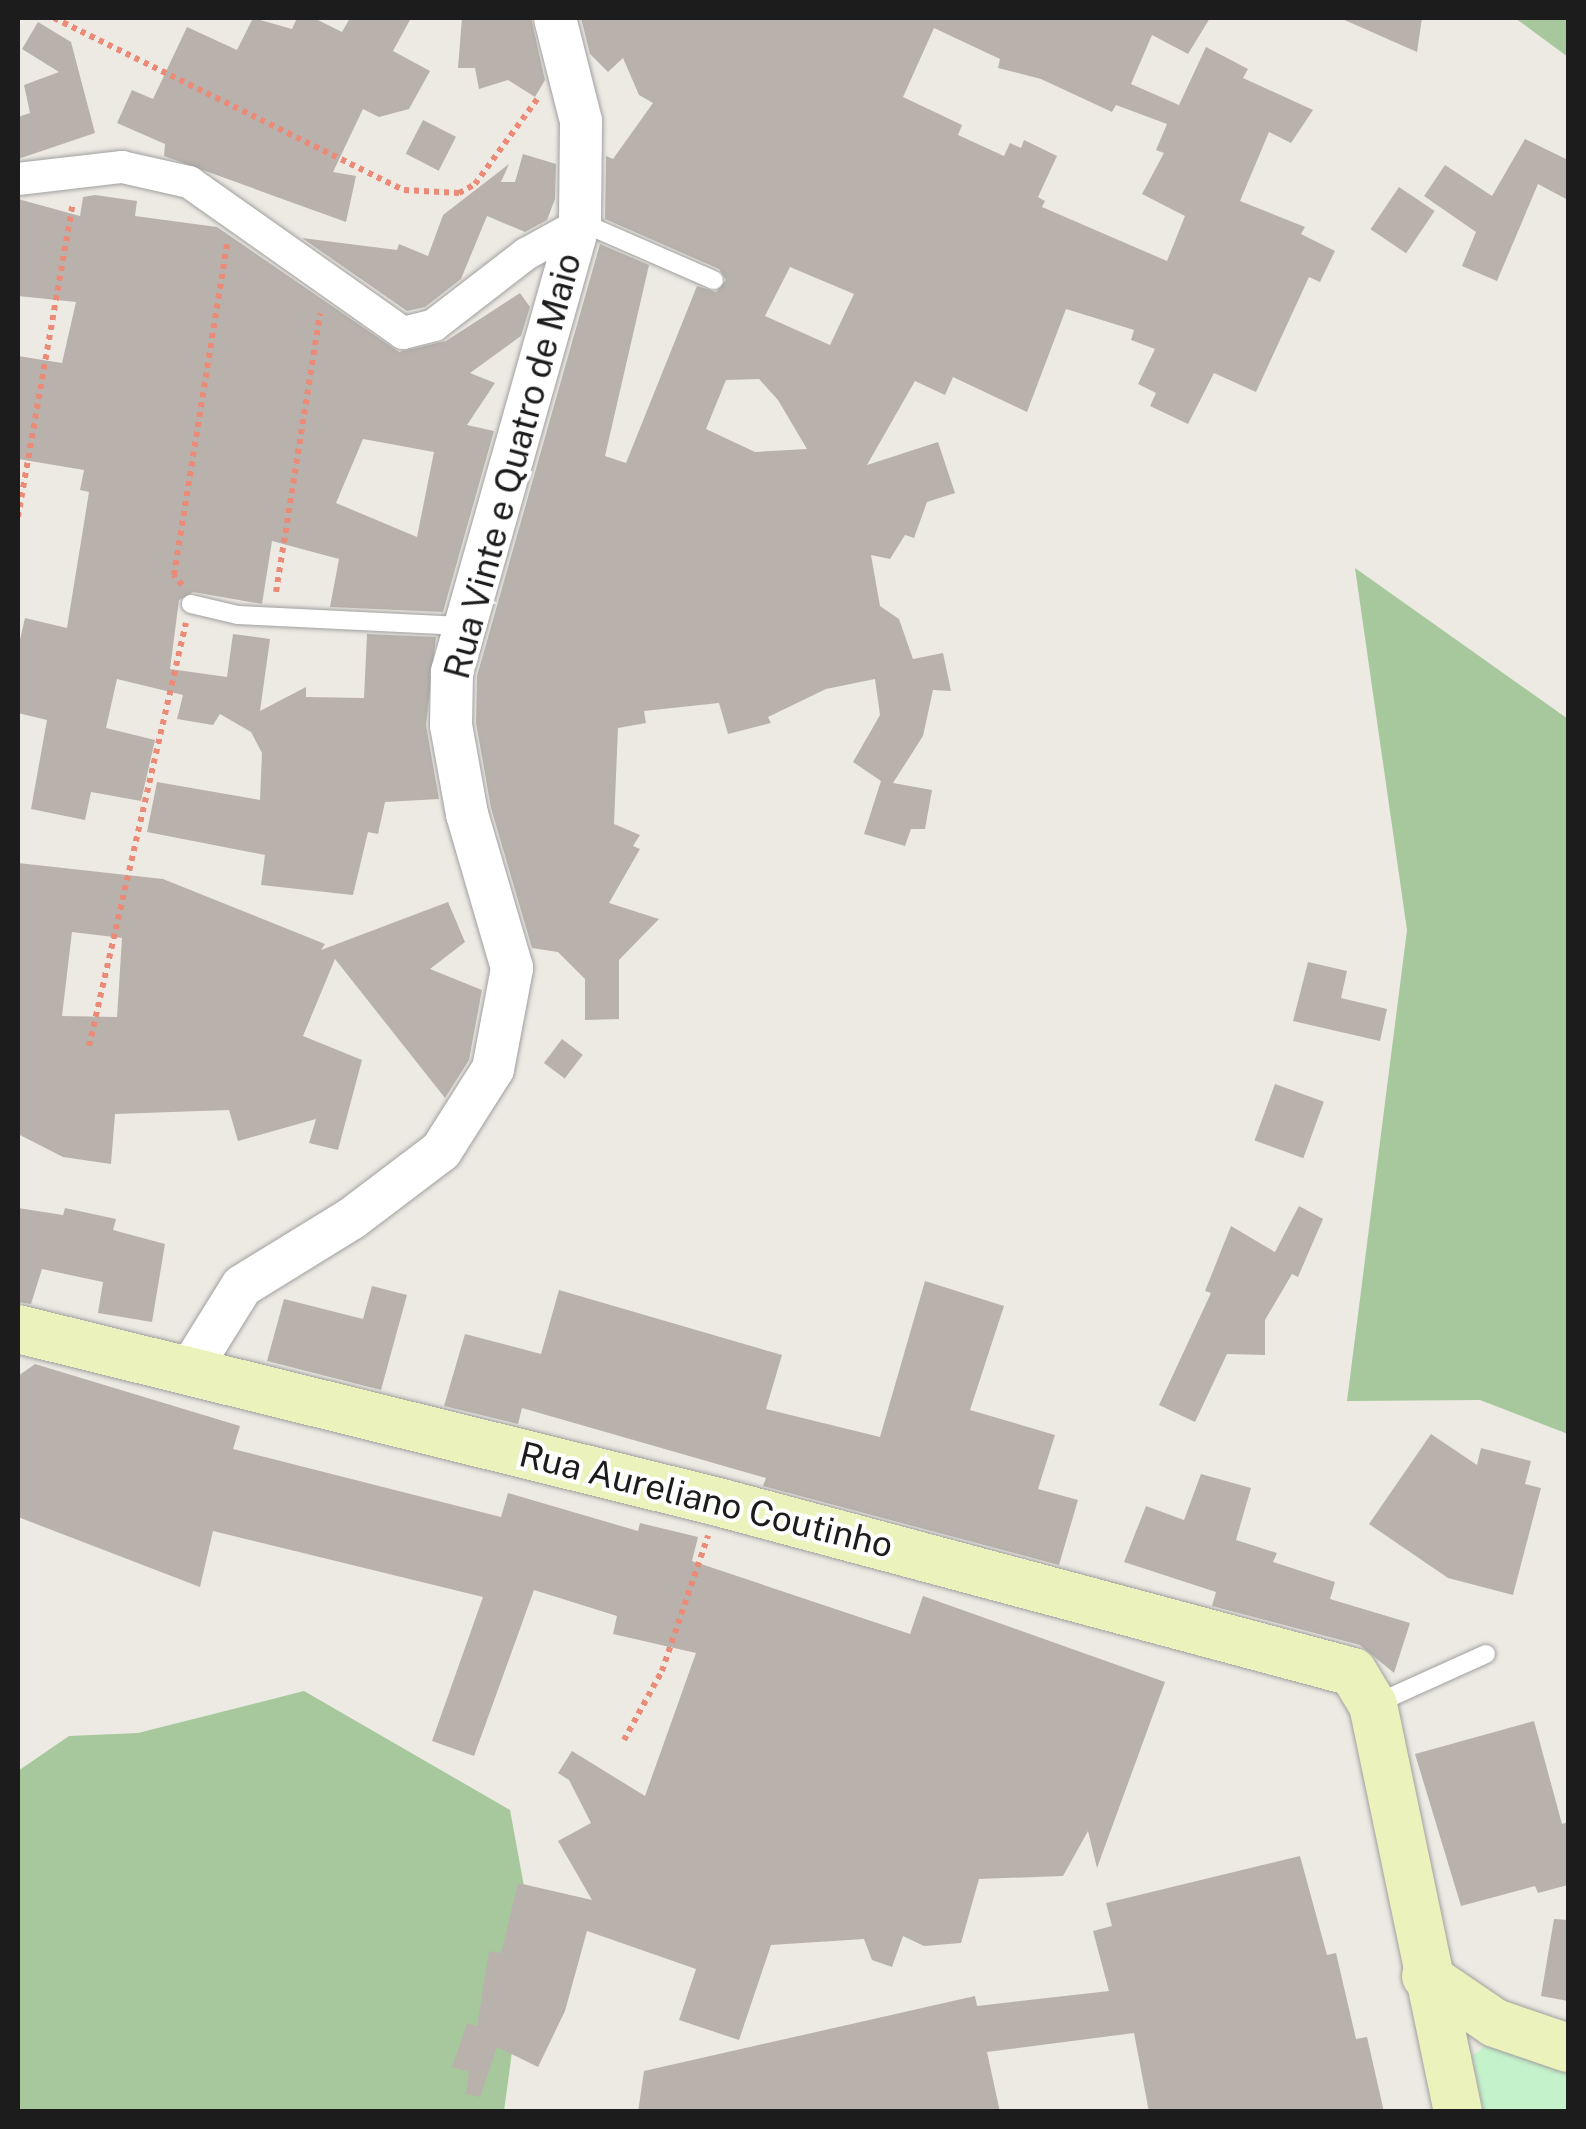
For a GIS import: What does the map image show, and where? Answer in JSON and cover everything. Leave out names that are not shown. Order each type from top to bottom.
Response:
[{"type":"main road","name":"Rua Aureliano Coutinho","points":[[18,1329],[718,1502],[1336,1665],[1364,1683],[1373,1706]]},
{"type":"main road","points":[[1373,1706],[1426,1976],[1453,2089]]},
{"type":"main road","points":[[1426,1976],[1494,2023],[1568,2048]]},
{"type":"main road","points":[[1453,2089],[1466,2038],[1494,2023]]},
{"type":"street","name":"Rua Vinte e Quatro de Maio","points":[[188,1371],[250,1278],[398,1187],[441,1151],[486,1087],[512,968],[481,874],[452,725],[452,672],[579,224],[581,121],[554,18]]},
{"type":"street","points":[[18,179],[122,167],[189,182],[390,328],[418,332],[579,224]]},
{"type":"lane","points":[[579,224],[714,280]]},
{"type":"lane","points":[[191,604],[272,618],[467,626]]},
{"type":"lane","points":[[1373,1706],[1486,1654]]},
{"type":"path","points":[[54,18],[404,190],[434,194],[459,193],[475,184],[564,60]]},
{"type":"path","points":[[18,517],[74,198],[89,192]]},
{"type":"path","points":[[89,1046],[191,604],[174,575],[232,213]]},
{"type":"path","points":[[272,618],[324,281]]},
{"type":"path","points":[[624,1740],[662,1671],[718,1502]]},
{"type":"green space","points":[[1515,18],[1568,18],[1568,57]]},
{"type":"green space","points":[[1355,568],[1568,719],[1568,1434],[1480,1400],[1347,1401],[1407,930]]},
{"type":"green space","points":[[304,1691],[510,1810],[530,1919],[504,2111],[18,2112],[18,1771],[69,1736],[138,1733]]},
{"type":"green space","points":[[1492,2041],[1568,2068],[1568,2111],[1484,2111],[1472,2056]]},
{"type":"building","points":[[253,18],[292,29],[297,18],[314,18],[342,32],[350,18],[411,18],[393,51],[430,71],[409,109],[379,117],[363,109],[333,172],[356,176],[346,222],[164,156],[165,144],[117,123],[132,90],[153,99],[187,27],[237,50]]},
{"type":"building","points":[[462,18],[531,18],[545,80],[535,97],[508,80],[479,89],[475,68],[458,68]]},
{"type":"building","points":[[581,18],[1210,18],[1188,54],[1152,35],[1131,84],[1179,105],[1206,47],[1248,69],[1243,78],[1313,110],[1291,143],[1269,132],[1240,201],[1305,227],[1301,234],[1335,251],[1320,282],[1309,277],[1256,392],[1214,373],[1188,424],[1150,406],[1156,393],[1138,384],[1155,349],[1131,340],[1134,330],[1066,309],[1027,412],[953,377],[945,395],[915,381],[867,465],[938,442],[955,493],[927,502],[914,538],[905,535],[890,559],[871,555],[880,606],[899,619],[913,659],[943,653],[951,691],[933,690],[923,736],[893,783],[932,790],[925,829],[911,829],[905,846],[864,834],[881,781],[853,762],[880,715],[875,679],[826,689],[768,717],[771,723],[728,734],[719,703],[644,711],[646,723],[618,728],[614,824],[640,835],[633,846],[640,849],[609,903],[659,919],[619,960],[619,1019],[585,1020],[585,979],[558,952],[532,948],[491,808],[476,723],[477,676],[600,244],[649,265],[605,456],[626,463],[697,286],[716,292],[726,280],[719,269],[605,219],[606,156],[613,159],[653,103],[639,95],[623,58],[608,72],[590,54]],"holes":[[[934,28],[1000,59],[998,68],[1041,79],[1112,112],[1116,105],[1167,124],[1156,150],[1164,153],[1142,194],[1185,216],[1167,261],[1042,207],[1045,201],[1038,197],[1057,156],[1024,140],[1021,148],[1010,143],[1004,156],[958,135],[962,125],[903,97]],[[790,267],[854,294],[830,345],[765,316]],[[759,379],[778,400],[807,449],[755,452],[706,429],[726,380]]]},
{"type":"building","points":[[1340,18],[1422,18],[1417,52]]},
{"type":"building","points":[[38,22],[71,42],[95,133],[18,159],[18,117],[30,113],[24,85],[59,72],[22,49]]},
{"type":"building","points":[[423,120],[456,137],[439,171],[406,154]]},
{"type":"building","points":[[1525,139],[1568,160],[1568,200],[1538,184],[1497,281],[1462,266],[1476,232],[1424,196],[1445,165],[1492,196]]},
{"type":"building","points":[[523,154],[556,164],[555,199],[547,220],[525,232],[487,216],[461,279],[425,307],[407,311],[302,238],[397,250],[399,244],[428,256],[443,215],[509,164],[501,182],[515,182]]},
{"type":"building","points":[[1399,187],[1435,211],[1406,253],[1370,229]]},
{"type":"building","points":[[83,197],[137,201],[135,216],[217,227],[399,352],[446,341],[520,293],[530,307],[521,336],[470,373],[495,383],[467,425],[494,431],[443,612],[330,607],[339,559],[272,541],[262,604],[193,592],[179,600],[170,669],[227,677],[233,634],[270,639],[260,711],[306,687],[306,697],[364,698],[367,634],[436,637],[426,725],[439,799],[385,802],[378,834],[368,832],[353,895],[261,885],[265,855],[147,832],[157,782],[260,800],[262,753],[251,732],[220,714],[213,725],[177,719],[183,695],[117,679],[106,728],[155,740],[141,801],[91,792],[85,820],[31,809],[47,720],[18,713],[18,648],[25,618],[67,628],[89,492],[80,490],[84,470],[18,459],[18,356],[62,363],[76,302],[18,296],[18,199],[80,216]],"holes":[[[363,439],[434,452],[417,537],[336,503]]]},
{"type":"building","points":[[18,863],[163,879],[325,944],[321,950],[448,902],[465,942],[430,969],[482,990],[469,1060],[445,1098],[335,959],[303,1036],[362,1060],[338,1150],[309,1143],[316,1119],[238,1141],[229,1110],[115,1114],[111,1164],[63,1157],[18,1134]],"holes":[[[72,932],[122,938],[117,1017],[62,1016]]]},
{"type":"building","points":[[1308,962],[1347,971],[1341,998],[1387,1009],[1380,1041],[1293,1021]]},
{"type":"building","points":[[562,1039],[583,1055],[565,1079],[544,1063]]},
{"type":"building","points":[[1275,1084],[1324,1102],[1303,1158],[1254,1140]]},
{"type":"building","points":[[1299,1206],[1323,1219],[1298,1277],[1292,1274],[1265,1320],[1265,1355],[1227,1354],[1195,1422],[1159,1405],[1211,1293],[1205,1291],[1231,1226],[1275,1252]]},
{"type":"building","points":[[18,1208],[63,1215],[65,1208],[116,1219],[113,1230],[165,1244],[152,1322],[98,1313],[103,1282],[42,1269],[31,1304],[18,1302]]},
{"type":"building","points":[[925,1281],[1004,1306],[970,1410],[1055,1435],[1038,1489],[1078,1500],[1059,1565],[763,1486],[766,1478],[522,1408],[518,1424],[444,1406],[465,1334],[541,1354],[559,1290],[782,1355],[766,1409],[880,1437]]},
{"type":"building","points":[[372,1286],[407,1295],[381,1390],[267,1361],[284,1299],[363,1319]]},
{"type":"building","points":[[35,1364],[240,1426],[233,1449],[501,1517],[508,1493],[638,1531],[640,1523],[698,1537],[692,1561],[910,1634],[923,1596],[1165,1682],[1097,1868],[1088,1831],[1063,1876],[979,1879],[961,1943],[924,1946],[903,1936],[892,1967],[872,1960],[864,1939],[771,1945],[739,2040],[679,2020],[696,1969],[587,1931],[565,2011],[538,2067],[497,2047],[480,2097],[466,2094],[469,2072],[452,2067],[467,2023],[477,2026],[489,1951],[501,1953],[518,1883],[592,1900],[558,1841],[591,1823],[569,1780],[558,1773],[572,1751],[645,1796],[696,1653],[613,1634],[617,1616],[534,1590],[474,1756],[432,1741],[483,1597],[213,1531],[200,1587],[18,1517],[18,1376]]},
{"type":"building","points":[[1431,1434],[1477,1465],[1481,1448],[1531,1461],[1525,1484],[1541,1488],[1513,1595],[1448,1578],[1369,1524]]},
{"type":"building","points":[[1201,1474],[1251,1488],[1236,1540],[1277,1553],[1273,1562],[1335,1582],[1330,1599],[1410,1623],[1394,1673],[1360,1645],[1212,1606],[1216,1592],[1124,1562],[1146,1506],[1184,1520]]},
{"type":"building","points":[[1534,1721],[1562,1824],[1568,1822],[1568,1885],[1538,1893],[1535,1886],[1461,1906],[1415,1754]]},
{"type":"building","points":[[1300,1856],[1327,1955],[1336,1953],[1356,2039],[1367,2037],[1384,2112],[1149,2112],[1134,2033],[987,2052],[1000,2112],[638,2112],[644,2071],[975,1996],[977,2006],[1109,1991],[1093,1931],[1112,1926],[1106,1903]]},
{"type":"building","points":[[1554,1919],[1568,1920],[1568,2001],[1541,1996]]}]
